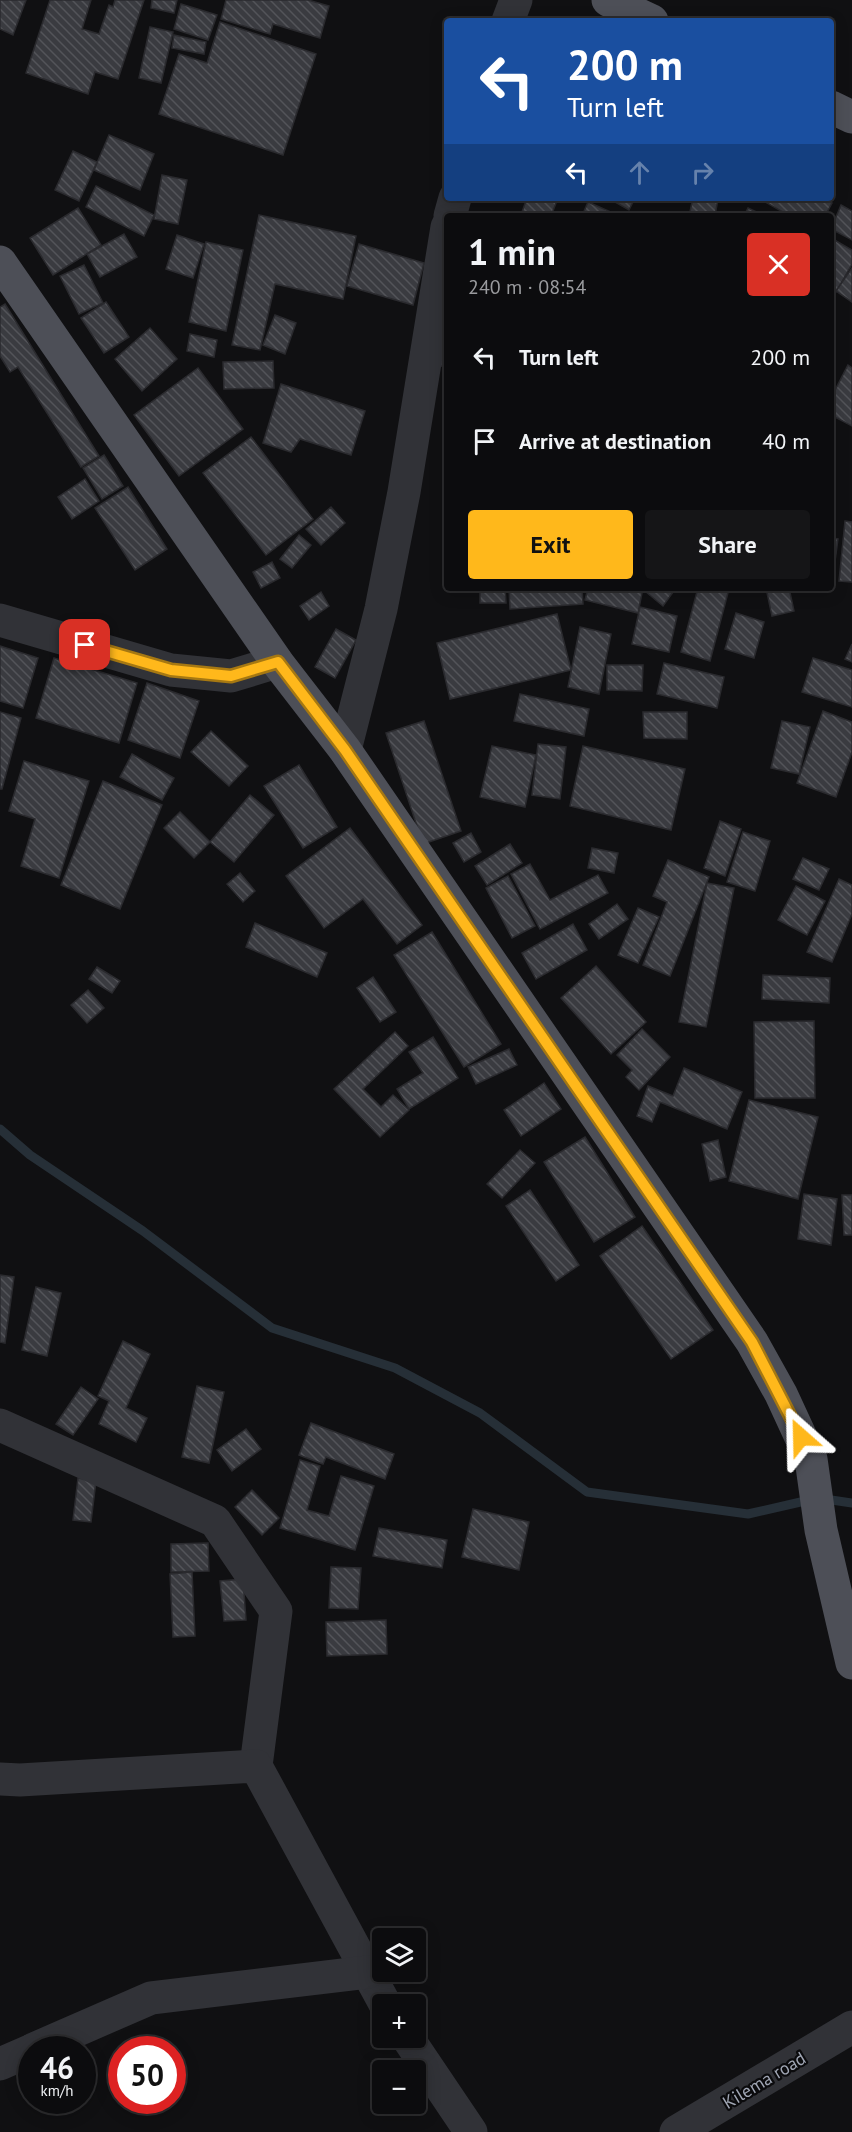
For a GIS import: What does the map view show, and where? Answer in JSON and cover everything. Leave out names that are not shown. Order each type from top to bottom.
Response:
[{"type":"main road","points":[[608,0],[646,18]]},
{"type":"main road","points":[[834,108],[852,117]]},
{"type":"main road","points":[[0,262],[278,662],[345,750],[752,1342],[781,1394],[811,1459],[821,1530],[852,1663]]},
{"type":"street","points":[[509,18],[516,0]]},
{"type":"street","points":[[345,750],[381,609],[404,492],[444,245]]},
{"type":"street","points":[[0,620],[171,670],[231,676],[278,662]]},
{"type":"street","points":[[0,1425],[215,1521],[276,1611],[256,1766],[380,1994]]},
{"type":"street","points":[[0,1779],[20,1780],[256,1766]]},
{"type":"street","points":[[65,2036],[151,1998],[368,1972]]},
{"type":"street","name":"Kilema road","points":[[676,2132],[852,2027]]},
{"type":"street","points":[[414,2048],[471,2132]]},
{"type":"street","points":[[0,2064],[18,2056]]},
{"type":"building","points":[[0,0],[26,0],[13,35],[0,29]]},
{"type":"building","points":[[50,0],[91,0],[82,29],[99,34],[109,5],[113,7],[115,0],[144,0],[118,79],[95,72],[88,94],[26,73]]},
{"type":"building","points":[[152,0],[177,0],[174,13],[151,8]]},
{"type":"building","points":[[226,0],[308,0],[329,6],[320,38],[273,24],[270,34],[221,19]]},
{"type":"building","points":[[181,4],[217,15],[208,40],[174,29]]},
{"type":"building","points":[[220,22],[316,54],[283,155],[159,114],[179,54],[207,63]]},
{"type":"building","points":[[150,27],[173,32],[161,83],[139,78]]},
{"type":"building","points":[[174,35],[206,42],[204,54],[172,48]]},
{"type":"building","points":[[109,135],[154,154],[140,190],[94,170]]},
{"type":"building","points":[[73,151],[97,162],[79,201],[55,190]]},
{"type":"building","points":[[162,175],[187,180],[178,224],[154,219]]},
{"type":"building","points":[[96,186],[154,215],[144,236],[86,207]]},
{"type":"building","points":[[526,201],[557,201],[552,213],[522,212]]},
{"type":"building","points":[[613,201],[634,201],[629,210]]},
{"type":"building","points":[[692,201],[718,201],[716,213],[690,213]]},
{"type":"building","points":[[763,201],[828,201],[832,203],[827,213],[785,213]]},
{"type":"building","points":[[588,202],[611,212],[610,213],[583,213]]},
{"type":"building","points":[[841,205],[852,211],[852,240],[834,231],[834,222]]},
{"type":"building","points":[[78,208],[101,245],[53,275],[30,238]]},
{"type":"building","points":[[748,208],[759,213],[746,213]]},
{"type":"building","points":[[259,215],[356,236],[343,299],[275,284],[260,350],[232,345]]},
{"type":"building","points":[[124,234],[137,257],[100,277],[87,254]]},
{"type":"building","points":[[177,235],[204,244],[193,278],[166,269]]},
{"type":"building","points":[[834,240],[852,250],[852,264],[836,292],[834,291]]},
{"type":"building","points":[[206,242],[243,250],[226,331],[189,322]]},
{"type":"building","points":[[359,244],[424,263],[413,305],[347,286]]},
{"type":"building","points":[[84,265],[103,303],[79,314],[60,276]]},
{"type":"building","points":[[852,268],[852,302],[836,291]]},
{"type":"building","points":[[106,302],[129,337],[104,353],[81,318]]},
{"type":"building","points":[[5,304],[99,456],[81,467],[18,367],[10,372],[0,356],[0,307]]},
{"type":"building","points":[[275,315],[296,323],[285,354],[263,345]]},
{"type":"building","points":[[150,328],[177,359],[142,391],[115,359]]},
{"type":"building","points":[[190,334],[217,340],[214,357],[187,351]]},
{"type":"building","points":[[444,346],[444,367],[438,365]]},
{"type":"building","points":[[273,361],[274,388],[224,389],[223,362]]},
{"type":"building","points":[[848,365],[852,368],[852,426],[834,417],[834,392]]},
{"type":"building","points":[[198,368],[243,429],[179,476],[134,415]]},
{"type":"building","points":[[281,384],[365,411],[351,455],[300,439],[291,452],[263,443]]},
{"type":"building","points":[[251,437],[313,519],[266,555],[203,473]]},
{"type":"building","points":[[104,455],[123,486],[102,499],[83,468]]},
{"type":"building","points":[[85,479],[99,501],[72,519],[58,497]]},
{"type":"building","points":[[128,487],[167,549],[135,570],[95,508]]},
{"type":"building","points":[[331,507],[345,523],[321,545],[306,529]]},
{"type":"building","points":[[845,521],[852,522],[852,582],[839,581]]},
{"type":"building","points":[[299,535],[311,545],[292,568],[280,559]]},
{"type":"building","points":[[834,538],[838,539],[834,569]]},
{"type":"building","points":[[272,562],[280,578],[261,588],[253,572]]},
{"type":"building","points":[[480,591],[505,591],[506,603],[480,603]]},
{"type":"building","points":[[509,591],[582,591],[583,604],[510,609]]},
{"type":"building","points":[[587,591],[642,591],[638,613],[585,600]]},
{"type":"building","points":[[647,591],[674,591],[663,606]]},
{"type":"building","points":[[697,591],[728,591],[710,661],[681,652]]},
{"type":"building","points":[[767,591],[790,591],[794,611],[772,616]]},
{"type":"building","points":[[321,592],[329,606],[309,620],[300,606]]},
{"type":"building","points":[[640,607],[677,616],[669,652],[632,644]]},
{"type":"building","points":[[736,613],[764,622],[754,658],[725,649]]},
{"type":"building","points":[[557,614],[571,670],[450,699],[437,643]]},
{"type":"building","points":[[580,627],[611,634],[599,694],[568,687]]},
{"type":"building","points":[[336,629],[356,640],[335,678],[315,667]]},
{"type":"building","points":[[852,644],[852,662],[845,659]]},
{"type":"building","points":[[0,646],[38,658],[23,708],[0,701]]},
{"type":"building","points":[[54,658],[137,683],[119,743],[36,718]]},
{"type":"building","points":[[813,658],[852,670],[852,707],[802,692]]},
{"type":"building","points":[[664,663],[724,677],[717,708],[657,694]]},
{"type":"building","points":[[607,665],[643,665],[642,691],[607,690]]},
{"type":"building","points":[[147,683],[199,701],[180,758],[128,740]]},
{"type":"building","points":[[520,694],[589,709],[584,736],[514,721]]},
{"type":"building","points":[[823,711],[852,722],[852,752],[836,797],[797,783]]},
{"type":"building","points":[[0,712],[21,718],[2,789],[0,789]]},
{"type":"building","points":[[643,712],[687,712],[687,739],[644,738]]},
{"type":"building","points":[[424,721],[461,831],[423,844],[386,733]]},
{"type":"building","points":[[782,721],[810,727],[799,774],[771,768]]},
{"type":"building","points":[[211,731],[248,766],[229,786],[191,752]]},
{"type":"building","points":[[538,744],[566,747],[560,799],[532,795]]},
{"type":"building","points":[[492,746],[536,755],[525,807],[480,797]]},
{"type":"building","points":[[583,746],[685,769],[671,830],[570,806]]},
{"type":"building","points":[[132,754],[174,778],[162,800],[120,777]]},
{"type":"building","points":[[24,761],[89,781],[59,878],[21,866],[35,819],[9,811]]},
{"type":"building","points":[[299,765],[337,827],[303,848],[264,786]]},
{"type":"building","points":[[103,781],[162,805],[120,909],[61,885]]},
{"type":"building","points":[[250,795],[274,815],[234,862],[210,842]]},
{"type":"building","points":[[180,812],[210,842],[194,858],[164,828]]},
{"type":"building","points":[[720,821],[741,829],[725,876],[704,868]]},
{"type":"building","points":[[350,828],[422,925],[397,944],[363,899],[324,928],[286,876]]},
{"type":"building","points":[[743,832],[770,841],[755,891],[727,882]]},
{"type":"building","points":[[471,833],[481,852],[464,862],[453,843]]},
{"type":"building","points":[[510,844],[522,863],[487,885],[475,866]]},
{"type":"building","points":[[592,848],[618,853],[614,873],[588,868]]},
{"type":"building","points":[[803,858],[829,869],[819,890],[793,879]]},
{"type":"building","points":[[668,860],[709,877],[670,976],[643,965],[667,902],[653,896]]},
{"type":"building","points":[[530,864],[550,900],[598,875],[608,893],[540,929],[511,874]]},
{"type":"building","points":[[240,873],[255,891],[243,902],[227,884]]},
{"type":"building","points":[[508,876],[535,926],[512,938],[486,888]]},
{"type":"building","points":[[839,879],[852,885],[852,914],[832,962],[807,952]]},
{"type":"building","points":[[707,883],[734,888],[706,1027],[679,1022]]},
{"type":"building","points":[[796,886],[825,901],[807,935],[778,920]]},
{"type":"building","points":[[617,904],[628,919],[599,939],[589,924]]},
{"type":"building","points":[[638,908],[659,917],[638,963],[618,955]]},
{"type":"building","points":[[255,923],[327,953],[317,977],[246,947]]},
{"type":"building","points":[[573,924],[587,950],[536,979],[522,953]]},
{"type":"building","points":[[432,932],[501,1044],[464,1067],[394,955]]},
{"type":"building","points":[[596,966],[646,1022],[611,1054],[561,998]]},
{"type":"building","points":[[97,967],[120,981],[112,993],[89,979]]},
{"type":"building","points":[[763,975],[830,978],[829,1003],[762,999]]},
{"type":"building","points":[[373,977],[396,1012],[380,1022],[357,988]]},
{"type":"building","points":[[88,990],[104,1008],[87,1023],[71,1005]]},
{"type":"building","points":[[814,1021],[815,1098],[755,1098],[754,1022]]},
{"type":"building","points":[[642,1029],[670,1057],[639,1090],[626,1077],[632,1070],[617,1055]]},
{"type":"building","points":[[395,1032],[408,1046],[363,1089],[381,1107],[393,1095],[409,1110],[380,1137],[334,1089]]},
{"type":"building","points":[[433,1037],[458,1078],[409,1109],[397,1089],[423,1073],[409,1052]]},
{"type":"building","points":[[509,1049],[517,1065],[476,1084],[468,1067]]},
{"type":"building","points":[[684,1068],[742,1092],[727,1129],[660,1102],[652,1122],[637,1116],[648,1086],[673,1096]]},
{"type":"building","points":[[544,1083],[561,1109],[521,1136],[504,1110]]},
{"type":"building","points":[[749,1100],[818,1117],[798,1199],[729,1181]]},
{"type":"building","points":[[585,1137],[635,1217],[594,1242],[544,1162]]},
{"type":"building","points":[[718,1140],[726,1177],[710,1181],[702,1144]]},
{"type":"building","points":[[520,1150],[535,1163],[502,1198],[487,1184]]},
{"type":"building","points":[[530,1190],[579,1265],[556,1281],[506,1206]]},
{"type":"building","points":[[804,1194],[837,1199],[831,1245],[798,1239]]},
{"type":"building","points":[[842,1195],[852,1195],[852,1235],[844,1235]]},
{"type":"building","points":[[642,1226],[713,1330],[671,1359],[600,1256]]},
{"type":"building","points":[[0,1275],[14,1277],[5,1343],[0,1342]]},
{"type":"building","points":[[36,1287],[61,1293],[47,1356],[22,1350]]},
{"type":"building","points":[[123,1341],[150,1354],[126,1408],[147,1418],[136,1442],[99,1424],[109,1401],[98,1396]]},
{"type":"building","points":[[197,1386],[224,1392],[209,1463],[182,1457]]},
{"type":"building","points":[[81,1387],[98,1399],[73,1435],[56,1424]]},
{"type":"building","points":[[311,1423],[394,1454],[385,1479],[326,1457],[323,1464],[299,1455]]},
{"type":"building","points":[[246,1429],[261,1449],[232,1471],[217,1450]]},
{"type":"building","points":[[300,1460],[320,1466],[307,1510],[329,1516],[341,1476],[374,1486],[355,1550],[280,1528]]},
{"type":"building","points":[[78,1478],[96,1481],[91,1522],[73,1520]]},
{"type":"building","points":[[252,1490],[279,1518],[262,1535],[235,1507]]},
{"type":"building","points":[[473,1509],[529,1522],[519,1570],[462,1557]]},
{"type":"building","points":[[379,1528],[447,1540],[442,1568],[373,1556]]},
{"type":"building","points":[[208,1543],[209,1571],[171,1572],[171,1544]]},
{"type":"building","points":[[331,1567],[361,1568],[358,1609],[329,1608]]},
{"type":"building","points":[[192,1572],[195,1636],[173,1637],[170,1574]]},
{"type":"building","points":[[243,1579],[246,1620],[224,1621],[220,1581]]},
{"type":"building","points":[[386,1620],[387,1654],[327,1656],[326,1622]]},
{"type":"waterway","points":[[0,1129],[30,1155],[143,1231],[272,1328],[395,1368],[480,1413],[587,1492],[748,1514],[818,1498],[852,1503]]},
{"type":"route","points":[[85,645],[171,670],[231,676],[278,662],[345,750],[752,1342],[781,1394],[801,1437]]}]
